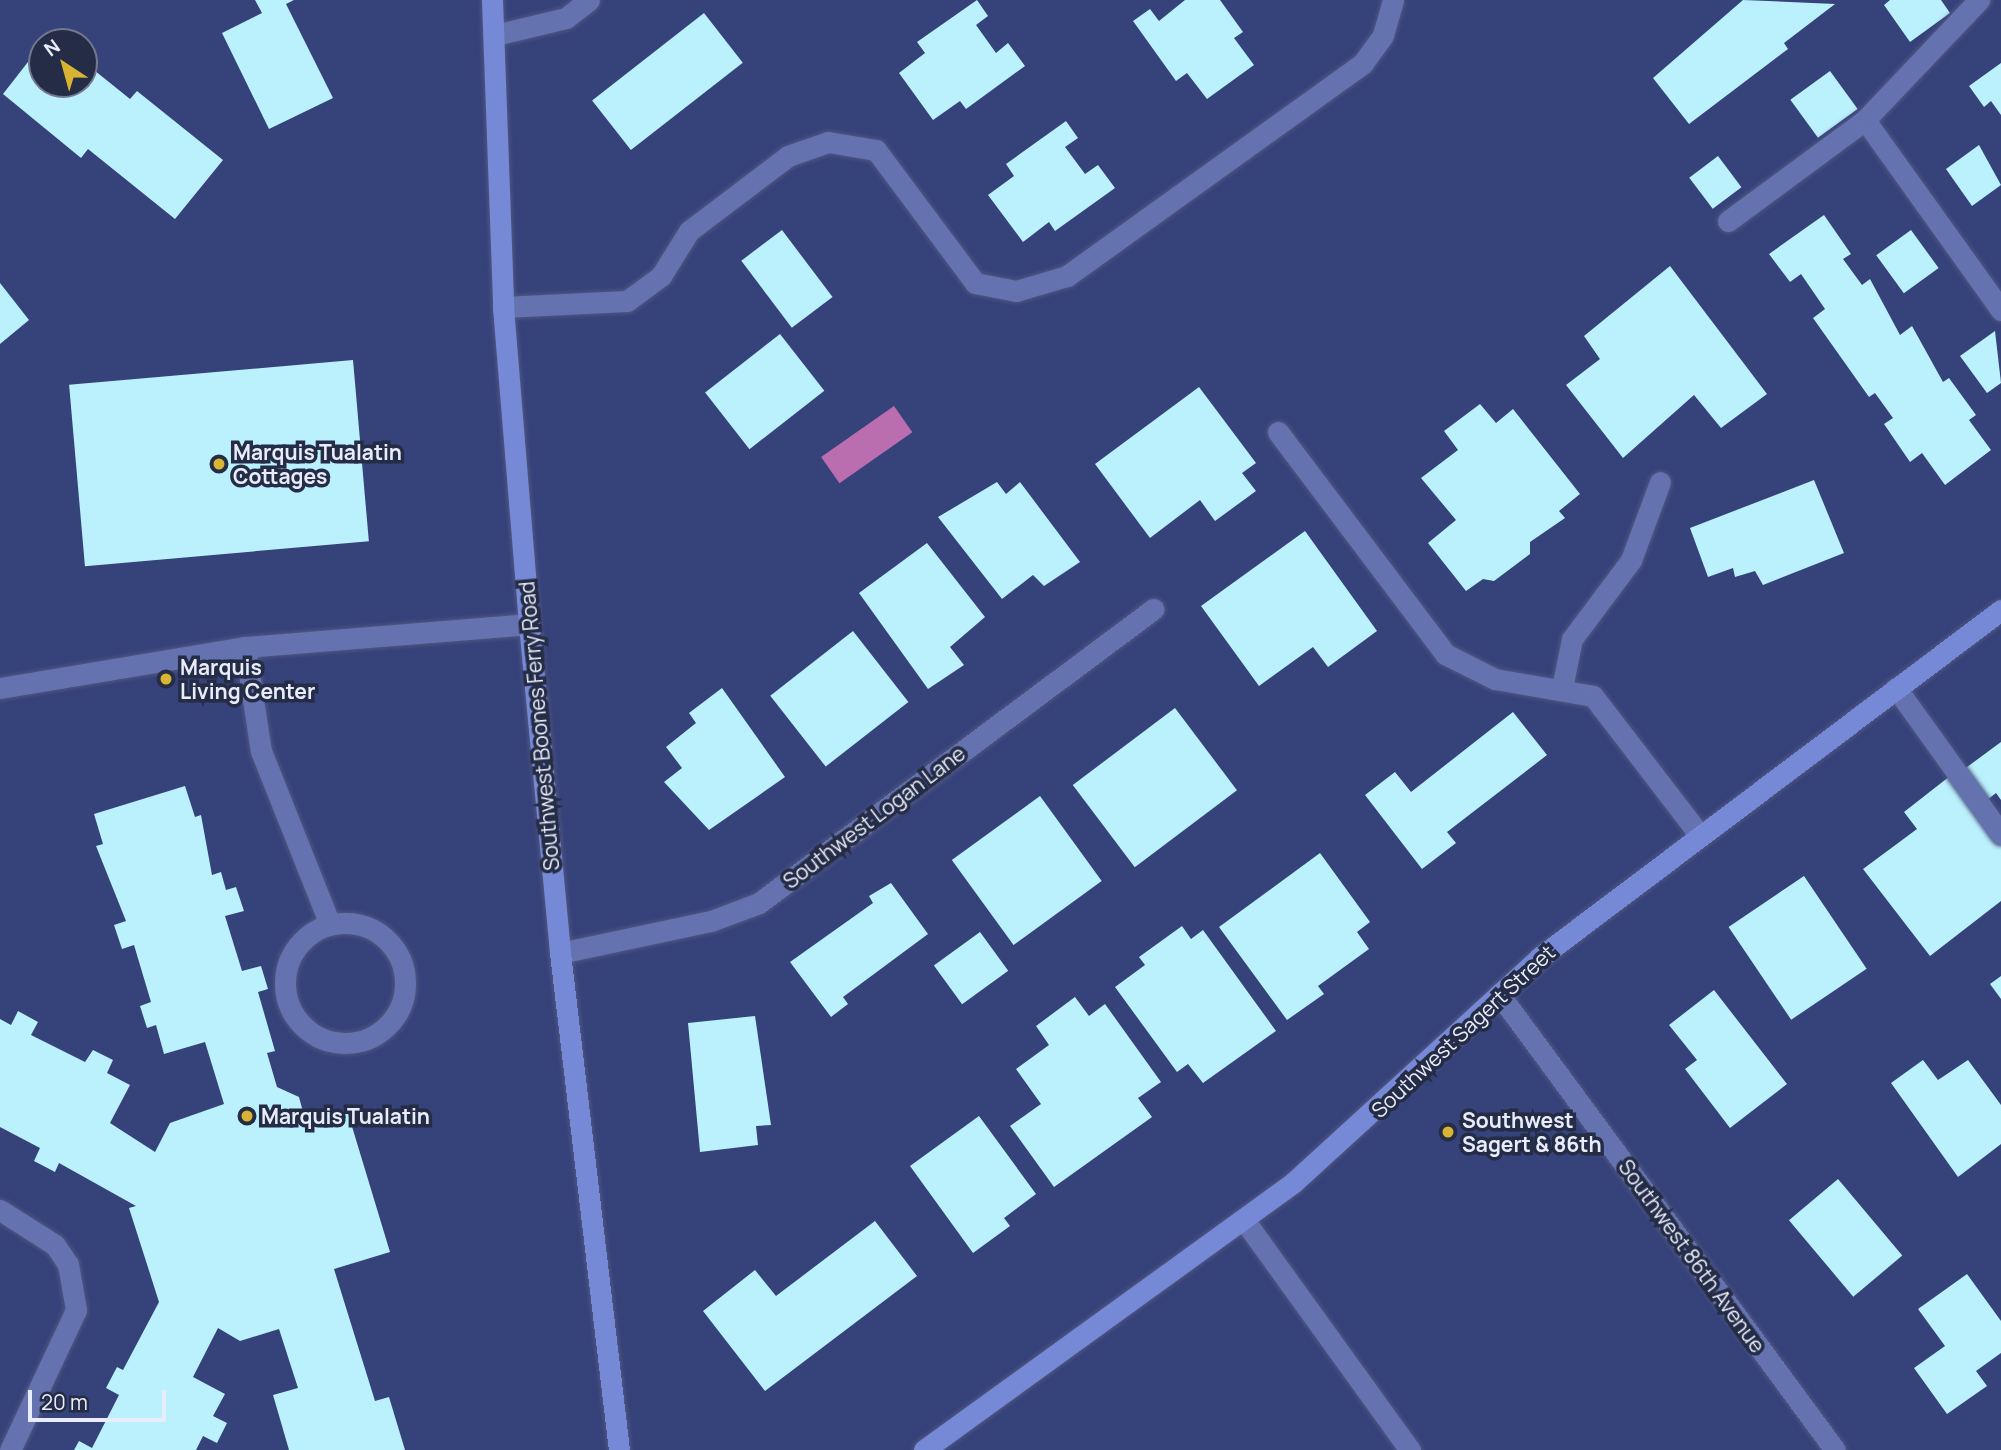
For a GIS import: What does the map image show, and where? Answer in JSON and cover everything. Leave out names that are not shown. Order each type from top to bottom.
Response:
[{"type":"main road","name":"Southwest Boones Ferry Road","points":[[492,0],[503,307],[529,624],[560,953],[619,1450]]},
{"type":"main road","name":"Southwest Sagert Street","points":[[924,1450],[1244,1220],[1368,1119],[1499,994],[1699,834],[2001,610]]},
{"type":"street","points":[[495,35],[566,19],[589,0]]},
{"type":"street","points":[[503,307],[627,301],[661,276],[689,231],[788,156],[828,142],[876,150],[975,283],[1016,291],[1067,276],[1363,62],[1383,36],[1393,0]]},
{"type":"street","points":[[1728,221],[1865,120],[1979,0]]},
{"type":"street","points":[[1865,120],[2001,310]]},
{"type":"street","points":[[1278,432],[1445,654],[1495,679],[1562,688],[1593,696],[1699,834]]},
{"type":"street","points":[[1562,688],[1572,639],[1631,561],[1660,482]]},
{"type":"street","name":"Southwest Logan Lane","points":[[560,953],[711,921],[760,902],[1153,609]]},
{"type":"street","points":[[0,688],[246,647],[529,624]]},
{"type":"street","points":[[246,647],[261,751],[330,924]]},
{"type":"street","points":[[1896,688],[2001,834]]},
{"type":"street","points":[[330,924],[376,931],[404,968],[397,1014],[360,1042],[336,1044],[314,1035],[286,999],[293,952],[308,934],[330,924]]},
{"type":"street","name":"Southwest 86th Avenue","points":[[1499,994],[1835,1450]]},
{"type":"street","points":[[0,1210],[55,1245],[68,1264],[76,1310],[10,1450]]},
{"type":"street","points":[[1244,1220],[1410,1450]]},
{"type":"shaded area","points":[[894,406],[912,432],[839,483],[821,457]]},
{"type":"building","points":[[255,0],[294,0],[286,4],[333,98],[269,129],[222,33],[262,13]]},
{"type":"building","points":[[977,0],[988,16],[976,25],[996,53],[1008,43],[1025,66],[966,109],[960,101],[933,120],[899,73],[925,53],[917,42]]},
{"type":"building","points":[[1185,0],[1220,0],[1243,32],[1234,38],[1254,65],[1207,99],[1187,73],[1176,81],[1133,21],[1150,9],[1159,21]]},
{"type":"building","points":[[1743,0],[1835,4],[1784,43],[1788,49],[1689,124],[1653,78]]},
{"type":"building","points":[[1890,0],[1941,0],[1950,13],[1910,42],[1884,5]]},
{"type":"building","points":[[704,13],[743,63],[631,150],[592,100]]},
{"type":"building","points":[[28,62],[28,98],[98,98],[98,73],[130,99],[137,91],[223,160],[175,219],[88,149],[81,158],[3,94]]},
{"type":"building","points":[[2001,63],[2001,115],[1991,101],[1984,107],[1969,86]]},
{"type":"building","points":[[1830,71],[1858,109],[1818,138],[1790,100]]},
{"type":"building","points":[[1066,121],[1078,138],[1065,147],[1085,174],[1098,165],[1115,188],[1055,231],[1049,222],[1023,242],[988,195],[1014,176],[1006,164]]},
{"type":"building","points":[[1979,145],[2001,185],[1972,206],[1946,169]]},
{"type":"building","points":[[1718,156],[1741,187],[1713,209],[1689,178]]},
{"type":"building","points":[[1824,215],[1851,254],[1843,259],[1862,285],[1870,279],[1900,335],[1912,326],[1943,382],[1949,378],[1976,415],[1969,420],[1991,450],[1945,485],[1922,453],[1910,462],[1884,424],[1893,418],[1875,393],[1869,397],[1813,318],[1825,309],[1801,274],[1790,282],[1769,254]]},
{"type":"building","points":[[782,230],[833,297],[792,328],[741,261]]},
{"type":"building","points":[[1911,230],[1939,268],[1904,293],[1876,255]]},
{"type":"building","points":[[1670,266],[1767,394],[1721,428],[1694,395],[1623,458],[1566,385],[1600,359],[1584,336]]},
{"type":"building","points":[[0,283],[29,320],[0,344]]},
{"type":"building","points":[[1995,331],[2001,383],[1987,393],[1960,356]]},
{"type":"building","points":[[780,334],[824,391],[749,449],[705,392]]},
{"type":"building","name":"Marquis Tualatin Cottages","points":[[353,360],[369,541],[85,566],[69,385]]},
{"type":"building","points":[[1199,387],[1256,463],[1242,473],[1256,491],[1215,521],[1200,500],[1150,538],[1095,464]]},
{"type":"building","points":[[1480,404],[1496,423],[1513,409],[1580,494],[1559,511],[1565,518],[1530,542],[1530,554],[1494,581],[1483,579],[1466,591],[1428,543],[1456,520],[1421,478],[1458,450],[1444,431]]},
{"type":"building","points":[[1814,480],[1844,553],[1763,585],[1755,571],[1735,577],[1733,568],[1708,577],[1690,528]]},
{"type":"building","points":[[997,482],[1006,494],[1020,482],[1080,562],[1044,586],[1033,575],[1002,599],[938,517]]},
{"type":"building","points":[[1305,531],[1377,631],[1328,667],[1313,647],[1259,686],[1201,606]]},
{"type":"building","points":[[927,543],[985,617],[950,647],[964,665],[928,689],[859,593]]},
{"type":"building","points":[[853,631],[908,702],[826,767],[770,696]]},
{"type":"building","points":[[722,688],[785,777],[709,830],[664,782],[682,768],[666,747],[696,723],[689,713]]},
{"type":"building","points":[[1175,708],[1237,790],[1135,867],[1073,785]]},
{"type":"building","points":[[1513,712],[1547,755],[1447,832],[1456,843],[1422,869],[1365,795],[1395,772],[1411,792]]},
{"type":"building","points":[[2001,742],[2001,800],[1996,793],[1987,800],[1963,770]]},
{"type":"building","points":[[1950,776],[2001,842],[2001,901],[1930,956],[1863,869],[1917,829],[1904,812]]},
{"type":"building","name":"Marquis Tualatin","points":[[185,786],[195,817],[201,815],[212,875],[221,872],[226,890],[236,887],[244,911],[225,916],[242,971],[261,966],[268,989],[258,992],[275,1051],[267,1053],[277,1087],[299,1097],[306,1123],[347,1110],[390,1252],[334,1269],[375,1401],[389,1397],[405,1450],[289,1450],[273,1395],[298,1388],[279,1329],[240,1341],[218,1328],[193,1377],[225,1394],[213,1416],[227,1423],[217,1443],[203,1436],[196,1450],[74,1450],[79,1441],[92,1448],[119,1395],[106,1388],[117,1367],[123,1370],[159,1302],[129,1208],[136,1206],[59,1163],[55,1172],[34,1161],[40,1148],[0,1127],[0,1019],[11,1025],[18,1011],[38,1022],[31,1035],[85,1062],[93,1050],[113,1060],[107,1073],[130,1085],[110,1123],[155,1152],[170,1123],[224,1104],[205,1042],[164,1054],[156,1025],[147,1028],[140,1006],[151,1002],[134,945],[122,949],[114,925],[126,921],[96,846],[103,844],[94,814]]},
{"type":"building","points":[[1040,796],[1102,881],[1014,945],[952,860]]},
{"type":"building","points":[[1320,853],[1370,922],[1357,932],[1369,949],[1318,986],[1324,994],[1287,1020],[1219,927]]},
{"type":"building","points":[[1804,876],[1867,969],[1791,1020],[1729,927]]},
{"type":"building","points":[[891,883],[928,934],[843,997],[848,1004],[831,1017],[790,962],[873,903],[869,896]]},
{"type":"building","points":[[1182,926],[1191,939],[1203,930],[1276,1031],[1203,1083],[1188,1064],[1177,1072],[1115,987],[1145,965],[1139,957]]},
{"type":"building","points":[[980,932],[1008,971],[962,1004],[934,966]]},
{"type":"building","points":[[2001,976],[2001,999],[1990,984]]},
{"type":"building","points":[[1714,990],[1787,1084],[1730,1128],[1685,1069],[1697,1060],[1669,1025]]},
{"type":"building","points":[[1075,997],[1089,1016],[1105,1004],[1161,1082],[1138,1098],[1152,1117],[1054,1187],[1010,1126],[1041,1104],[1016,1069],[1049,1045],[1036,1026]]},
{"type":"building","points":[[755,1016],[771,1125],[756,1126],[758,1145],[700,1152],[688,1023]]},
{"type":"building","points":[[1923,1060],[1938,1080],[1968,1060],[2001,1105],[2001,1144],[1958,1177],[1891,1083]]},
{"type":"building","points":[[979,1116],[1036,1194],[1004,1218],[1010,1226],[973,1253],[910,1166]]},
{"type":"building","points":[[1838,1179],[1902,1256],[1853,1297],[1789,1220]]},
{"type":"building","points":[[875,1221],[917,1276],[765,1391],[703,1311],[755,1270],[776,1296]]},
{"type":"building","points":[[1967,1274],[2001,1321],[2001,1353],[1976,1371],[1987,1386],[1947,1414],[1914,1368],[1945,1346],[1918,1309]]},
{"type":"place","name":"Marquis Tualatin Cottages","points":[[219,464]]},
{"type":"place","name":"Marquis Living Center","points":[[166,679]]},
{"type":"place","name":"Marquis Tualatin","points":[[247,1116]]},
{"type":"place","name":"Southwest Sagert & 86th","points":[[1448,1132]]}]
